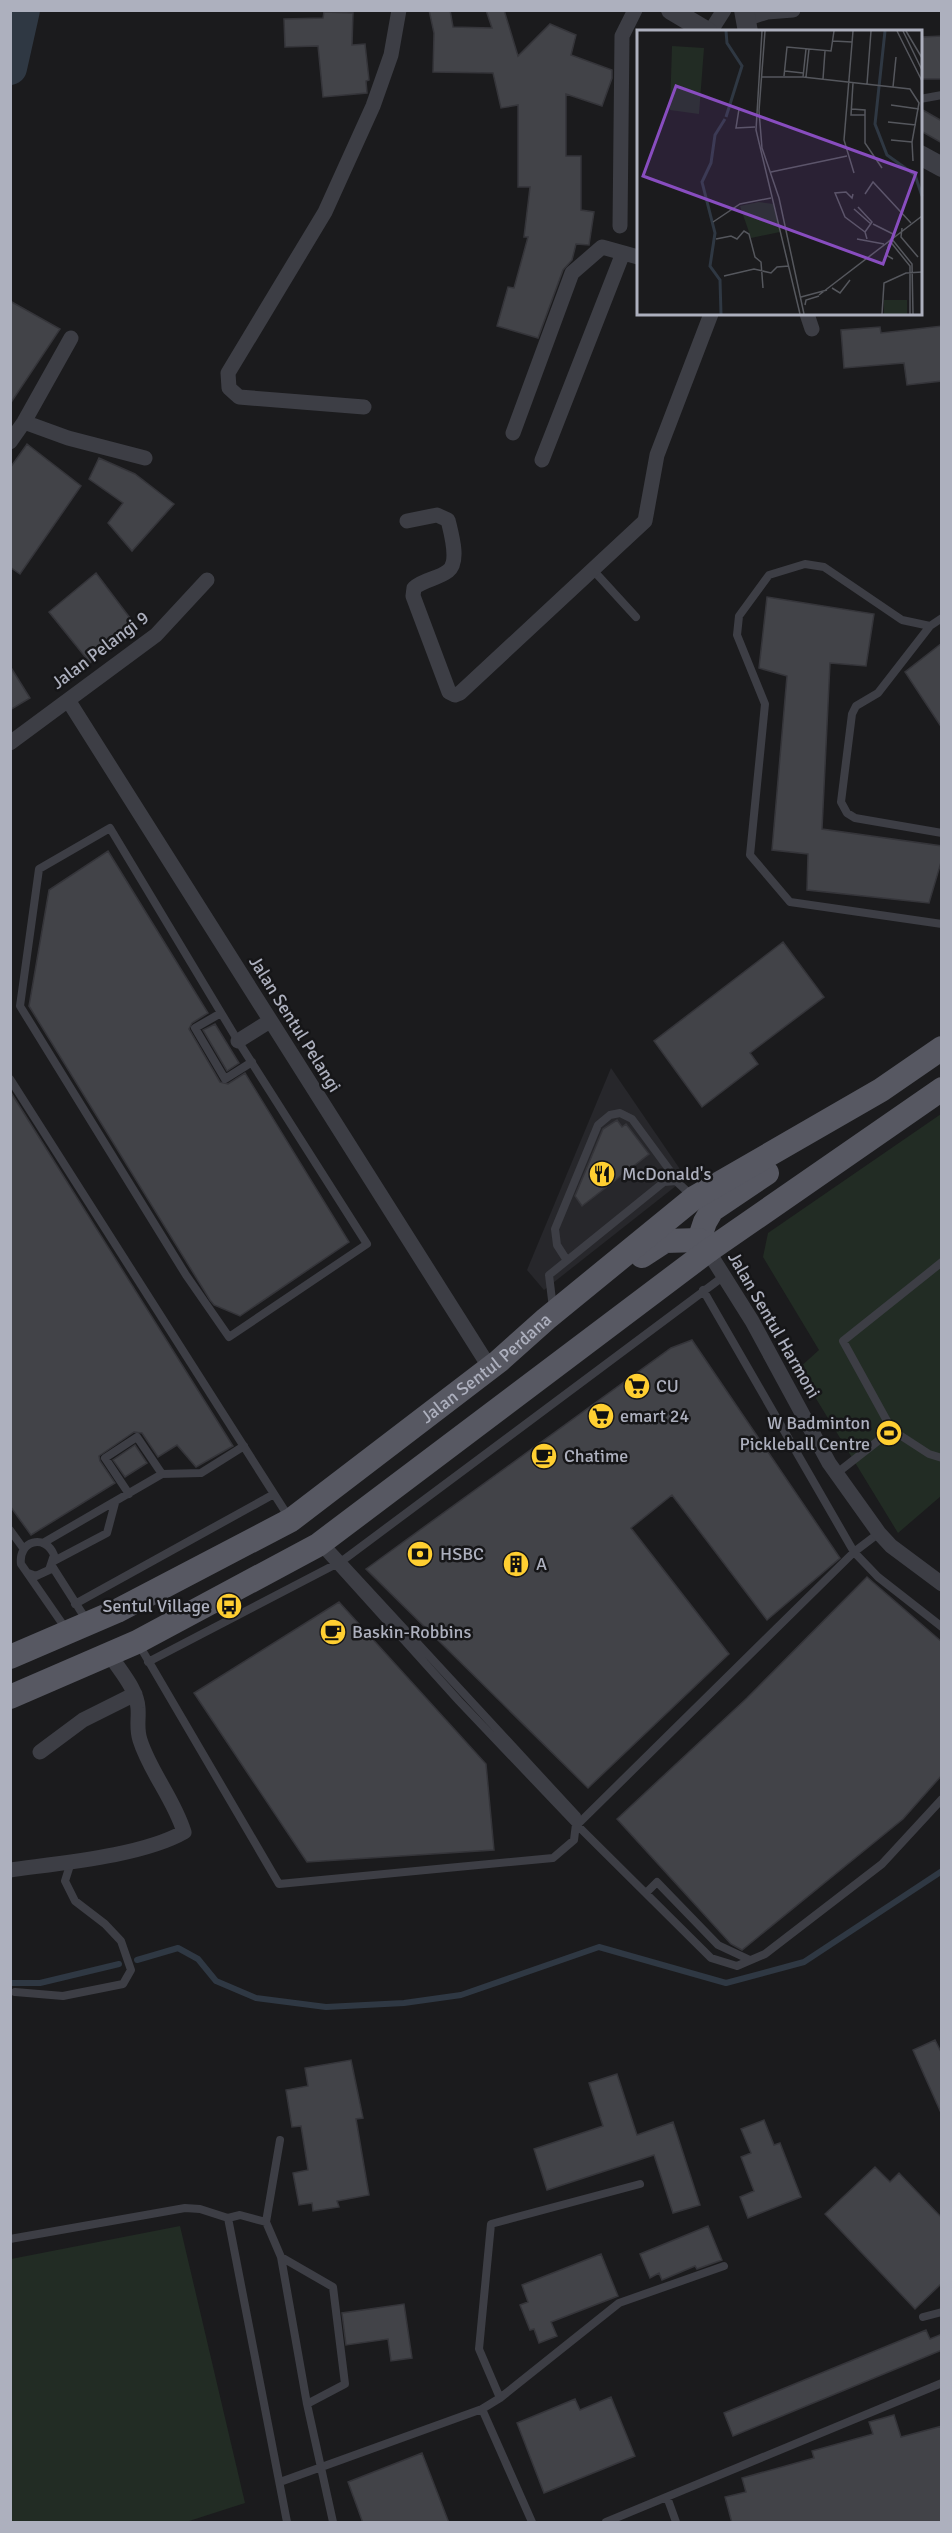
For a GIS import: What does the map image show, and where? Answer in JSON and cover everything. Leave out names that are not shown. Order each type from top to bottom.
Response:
[{"type":"main road","name":"Jalan Sentul Perdana","points":[[10,1657],[80,1633],[291,1520],[490,1368],[694,1198],[881,1090],[942,1048]]},
{"type":"main road","name":"Jalan Sentul Perdana","points":[[10,1697],[110,1655],[145,1646],[321,1543],[703,1246],[942,1089]]},
{"type":"main road","points":[[577,1294],[605,1282],[665,1241],[703,1246],[705,1222],[712,1210],[783,1162],[881,1090]]},
{"type":"main road","points":[[80,1633],[97,1652],[134,1636],[145,1646]]},
{"type":"main road","points":[[44,1683],[73,1661],[80,1633]]},
{"type":"street","points":[[364,407],[239,397],[229,388],[228,373],[325,212],[373,106],[391,55],[399,10]]},
{"type":"street","points":[[620,226],[622,36],[635,10]]},
{"type":"street","points":[[710,30],[724,10]]},
{"type":"street","points":[[746,20],[767,12],[793,10]]},
{"type":"street","points":[[681,13],[706,30]]},
{"type":"street","points":[[922,155],[942,166]]},
{"type":"street","points":[[513,433],[572,273],[602,247],[637,256]]},
{"type":"street","points":[[542,460],[623,252]]},
{"type":"street","points":[[407,521],[437,515],[448,520],[454,563],[449,571],[419,583],[414,588],[413,596],[449,692],[455,695],[460,693],[645,521],[657,455],[711,315]]},
{"type":"street","points":[[807,315],[812,329]]},
{"type":"street","points":[[10,442],[24,422],[71,338]]},
{"type":"street","points":[[24,422],[68,438],[145,458]]},
{"type":"street","name":"Jalan Pelangi 9","points":[[10,743],[156,635],[207,580]]},
{"type":"street","name":"Jalan Sentul Pelangi","points":[[68,700],[490,1368]]},
{"type":"street","points":[[238,1041],[270,1021]]},
{"type":"street","name":"Jalan Sentul Harmoni","points":[[703,1246],[724,1276],[837,1473],[879,1533],[891,1546],[942,1584]]},
{"type":"street","points":[[10,1870],[71,1862],[153,1845],[170,1840],[184,1832],[180,1816],[147,1758],[139,1739],[135,1694],[110,1655]]},
{"type":"street","points":[[40,1752],[83,1720],[135,1694]]},
{"type":"lane","points":[[922,99],[942,95]]},
{"type":"lane","points":[[930,626],[902,620],[824,567],[805,564],[769,575],[739,616],[737,635],[765,705],[750,855],[790,902],[942,924]]},
{"type":"lane","points":[[593,570],[636,617]]},
{"type":"lane","points":[[942,618],[930,626],[878,693],[856,706],[852,714],[841,801],[847,813],[855,818],[942,833]]},
{"type":"lane","points":[[110,828],[221,1013],[367,1244],[229,1336],[186,1275],[20,1006],[39,869],[110,828]]},
{"type":"lane","points":[[221,1013],[195,1028],[225,1079],[252,1062]]},
{"type":"lane","points":[[10,1079],[291,1520]]},
{"type":"lane","points":[[566,1259],[556,1245],[555,1229],[598,1125],[604,1119],[620,1113],[632,1119],[671,1172],[675,1181],[694,1198]]},
{"type":"lane","points":[[554,1313],[549,1275],[664,1182],[675,1181]]},
{"type":"lane","points":[[942,1262],[843,1341],[892,1430],[929,1454],[942,1458]]},
{"type":"lane","points":[[724,1276],[505,1442],[338,1564],[145,1646],[279,1884],[552,1858],[574,1840],[577,1825],[854,1552],[879,1533]]},
{"type":"lane","points":[[703,1290],[854,1552],[878,1577],[942,1627]]},
{"type":"lane","points":[[837,1473],[892,1430]]},
{"type":"lane","points":[[129,1494],[105,1458],[137,1437],[162,1474]]},
{"type":"lane","points":[[43,1543],[162,1474],[201,1473],[244,1446]]},
{"type":"lane","points":[[75,1604],[274,1494]]},
{"type":"lane","points":[[28,1573],[41,1575],[53,1564],[107,1533],[115,1503]]},
{"type":"lane","points":[[10,1530],[23,1548]]},
{"type":"lane","points":[[32,1542],[43,1543],[52,1550],[53,1564],[75,1604],[80,1633],[21,1564],[23,1548],[32,1542]]},
{"type":"lane","points":[[321,1543],[577,1825],[711,1958],[737,1966],[765,1954],[882,1864],[942,1798]]},
{"type":"lane","points":[[15,1992],[63,1996],[123,1984],[128,1977],[131,1970],[121,1941],[105,1924],[75,1901],[65,1881],[71,1862]]},
{"type":"lane","points":[[646,1893],[657,1882],[717,1946],[750,1960]]},
{"type":"lane","points":[[280,2140],[266,2222],[281,2257],[307,2404],[333,2523]]},
{"type":"lane","points":[[500,2398],[478,2349],[491,2224],[640,2184]]},
{"type":"lane","points":[[10,2239],[185,2208],[200,2209],[228,2218],[240,2215],[266,2222]]},
{"type":"lane","points":[[228,2218],[287,2523]]},
{"type":"lane","points":[[281,2257],[333,2287],[345,2384],[307,2404]]},
{"type":"lane","points":[[280,2482],[482,2409],[500,2398],[620,2303],[723,2266]]},
{"type":"lane","points":[[923,2317],[942,2312]]},
{"type":"lane","points":[[606,2523],[942,2383]]},
{"type":"lane","points":[[482,2409],[531,2523]]},
{"type":"lane","points":[[667,2497],[676,2523]]},
{"type":"shaded area","points":[[611,1068],[686,1178],[544,1290],[527,1270]]},
{"type":"shaded area","points":[[941,1114],[941,1496],[898,1533],[798,1369],[819,1350],[763,1257],[768,1233]]},
{"type":"shaded area","points":[[180,2226],[245,2503],[186,2522],[11,2522],[11,2259]]},
{"type":"building","points":[[429,10],[450,10],[453,27],[492,28],[486,10],[504,10],[518,56],[550,24],[576,35],[571,55],[612,70],[612,78],[602,106],[566,94],[566,156],[581,156],[581,210],[594,212],[589,245],[576,244],[572,260],[563,270],[538,338],[497,326],[508,287],[514,288],[528,237],[524,237],[530,187],[518,187],[518,105],[501,108],[493,73],[433,72],[434,33]]},
{"type":"building","points":[[324,12],[353,13],[352,45],[365,44],[369,80],[366,81],[367,93],[323,97],[318,46],[285,47],[284,19],[323,18]]},
{"type":"building","points":[[942,36],[942,79],[922,79],[922,37]]},
{"type":"building","points":[[922,110],[942,121],[942,143],[922,132]]},
{"type":"building","points":[[10,301],[60,329],[10,404]]},
{"type":"building","points":[[942,326],[942,381],[907,385],[904,363],[844,368],[841,330],[880,327],[881,333]]},
{"type":"building","points":[[27,444],[81,486],[20,574],[10,567],[10,468]]},
{"type":"building","points":[[99,458],[135,474],[174,504],[132,551],[108,523],[123,503],[89,479]]},
{"type":"building","points":[[96,573],[133,622],[90,663],[49,612]]},
{"type":"building","points":[[767,597],[874,614],[866,666],[830,663],[822,829],[942,846],[942,859],[929,903],[807,890],[808,854],[772,850],[787,676],[759,668]]},
{"type":"building","points":[[942,643],[942,728],[905,672]]},
{"type":"building","points":[[10,666],[30,698],[10,710]]},
{"type":"building","points":[[108,851],[208,1013],[192,1023],[189,1029],[220,1082],[228,1084],[245,1073],[349,1242],[240,1316],[214,1305],[210,1300],[29,1006],[49,890]]},
{"type":"building","points":[[783,942],[824,997],[750,1053],[758,1064],[702,1107],[654,1041]]},
{"type":"building","points":[[215,1024],[239,1063],[227,1071],[203,1030]]},
{"type":"building","points":[[10,1091],[233,1446],[196,1467],[177,1445],[158,1457],[142,1433],[134,1432],[99,1456],[115,1483],[31,1535],[10,1506]]},
{"type":"building","name":"McDonald's","points":[[617,1120],[622,1127],[626,1124],[649,1154],[582,1206],[575,1196],[603,1129]]},
{"type":"building","name":"A","points":[[692,1340],[840,1558],[767,1620],[672,1495],[631,1528],[729,1654],[588,1788],[366,1569],[671,1348]]},
{"type":"building","points":[[135,1445],[147,1463],[125,1477],[113,1460]]},
{"type":"building","points":[[867,1577],[942,1642],[942,1775],[903,1819],[742,1950],[731,1944],[617,1819],[747,1698]]},
{"type":"building","points":[[339,1602],[486,1764],[494,1850],[307,1862],[194,1693]]},
{"type":"building","points":[[935,2040],[942,2054],[942,2115],[913,2050]]},
{"type":"building","points":[[351,2060],[363,2118],[356,2119],[369,2195],[337,2201],[339,2207],[313,2211],[312,2203],[299,2205],[293,2173],[308,2170],[301,2126],[292,2127],[286,2090],[308,2086],[305,2068]]},
{"type":"building","points":[[617,2074],[637,2135],[673,2122],[700,2205],[673,2213],[654,2155],[547,2190],[534,2149],[603,2126],[589,2083]]},
{"type":"building","points":[[764,2120],[774,2145],[780,2143],[801,2197],[748,2218],[740,2197],[754,2191],[741,2157],[751,2153],[741,2129]]},
{"type":"building","points":[[875,2167],[890,2182],[899,2173],[942,2218],[942,2283],[915,2309],[825,2214]]},
{"type":"building","points":[[708,2226],[722,2260],[697,2269],[695,2266],[662,2280],[659,2273],[650,2278],[640,2254]]},
{"type":"building","points":[[601,2254],[618,2296],[551,2322],[557,2336],[539,2343],[534,2329],[530,2330],[520,2305],[528,2302],[522,2285]]},
{"type":"building","points":[[404,2304],[412,2358],[391,2361],[388,2339],[346,2345],[342,2313]]},
{"type":"building","points":[[926,2330],[930,2339],[942,2334],[942,2350],[733,2436],[724,2413]]},
{"type":"building","points":[[611,2397],[635,2456],[544,2493],[517,2423],[575,2399],[580,2410]]},
{"type":"building","points":[[894,2415],[901,2437],[942,2426],[942,2523],[732,2523],[725,2497],[746,2492],[742,2478],[814,2458],[812,2451],[873,2434],[869,2422]]},
{"type":"building","points":[[422,2453],[449,2523],[363,2523],[348,2482]]},
{"type":"waterway","points":[[10,68],[23,10]]},
{"type":"waterway","points":[[137,1960],[178,1948],[198,1959],[216,1981],[256,1998],[326,2007],[404,2003],[461,1995],[599,1947],[726,1983],[804,1962],[942,1871]]},
{"type":"waterway","points":[[10,1983],[40,1983],[119,1964]]},
{"type":"place","name":"McDonald's","points":[[602,1174]]},
{"type":"place","name":"CU","points":[[637,1386]]},
{"type":"place","name":"emart 24","points":[[601,1416]]},
{"type":"place","name":"W Badminton Pickleball Centre","points":[[889,1433]]},
{"type":"place","name":"Chatime","points":[[544,1456]]},
{"type":"place","name":"HSBC","points":[[420,1554]]},
{"type":"place","name":"A","points":[[516,1564]]},
{"type":"place","name":"Sentul Village","points":[[229,1606]]},
{"type":"place","name":"Baskin-Robbins","points":[[333,1632]]}]
